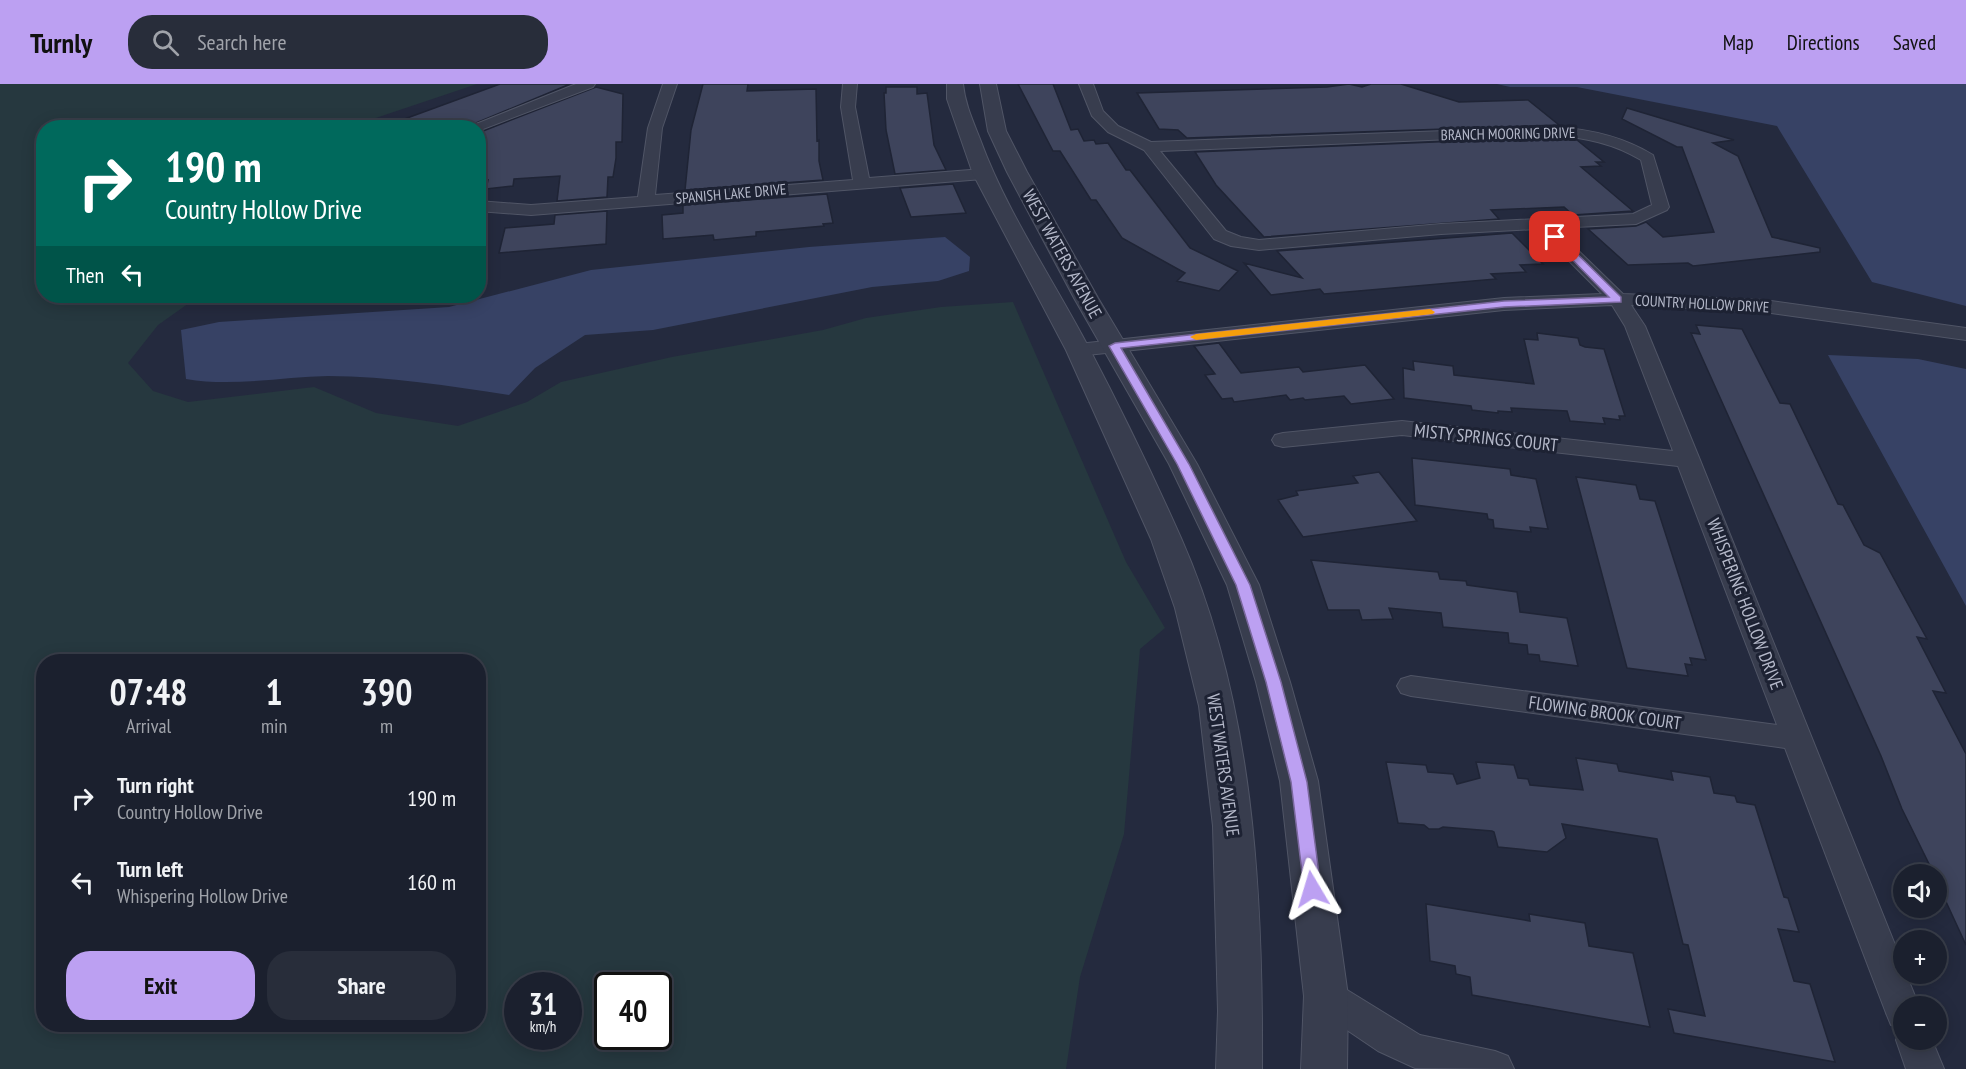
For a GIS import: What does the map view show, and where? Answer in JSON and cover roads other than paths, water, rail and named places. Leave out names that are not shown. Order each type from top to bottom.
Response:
[{"type":"street","points":[[486,123],[588,84]]},
{"type":"street","points":[[646,201],[655,128],[670,84]]},
{"type":"street","points":[[850,84],[848,107],[862,183]]},
{"type":"street","name":"WEST WATERS AVENUE","points":[[955,84],[956,99],[983,174],[1078,350],[1166,539],[1191,608],[1217,706],[1233,826],[1240,1011],[1239,1069]]},
{"type":"street","name":"WEST WATERS AVENUE","points":[[988,84],[997,132],[1017,172],[1183,464],[1243,585],[1273,682],[1299,782],[1326,996],[1324,1069]]},
{"type":"street","name":"BRANCH MOORING DRIVE","points":[[1086,84],[1097,113],[1113,129],[1149,147],[1220,234],[1237,242],[1259,245],[1441,229],[1636,219],[1661,207],[1648,158],[1631,146],[1604,137],[1552,131],[1149,147]]},
{"type":"street","name":"SPANISH LAKE DRIVE","points":[[486,207],[531,210],[983,174]]},
{"type":"street","name":"WHISPERING HOLLOW DRIVE","points":[[1541,224],[1617,299],[1635,326],[1897,996]]},
{"type":"street","name":"COUNTRY HOLLOW DRIVE","points":[[1078,350],[1504,304],[1617,299],[1764,306],[1966,334]]},
{"type":"street","name":"MISTY SPRINGS COURT","points":[[1283,440],[1402,428],[1689,460]]},
{"type":"street","name":"FLOWING BROOK COURT","points":[[1412,686],[1798,739]]},
{"type":"street","points":[[1326,996],[1391,1039],[1432,1056],[1495,1069]]},
{"type":"street","points":[[1918,1050],[1925,1069]]},
{"type":"water","points":[[1497,84],[1966,84],[1966,306],[1872,282],[1777,126],[1577,87],[1510,87]]},
{"type":"water","points":[[945,237],[970,257],[969,271],[938,281],[872,287],[653,330],[585,335],[535,368],[509,395],[419,382],[351,376],[239,382],[186,379],[181,330],[219,322],[486,303],[486,297],[591,270],[809,247]]},
{"type":"water","points":[[1828,355],[1918,359],[1966,369],[1966,606]]}]
